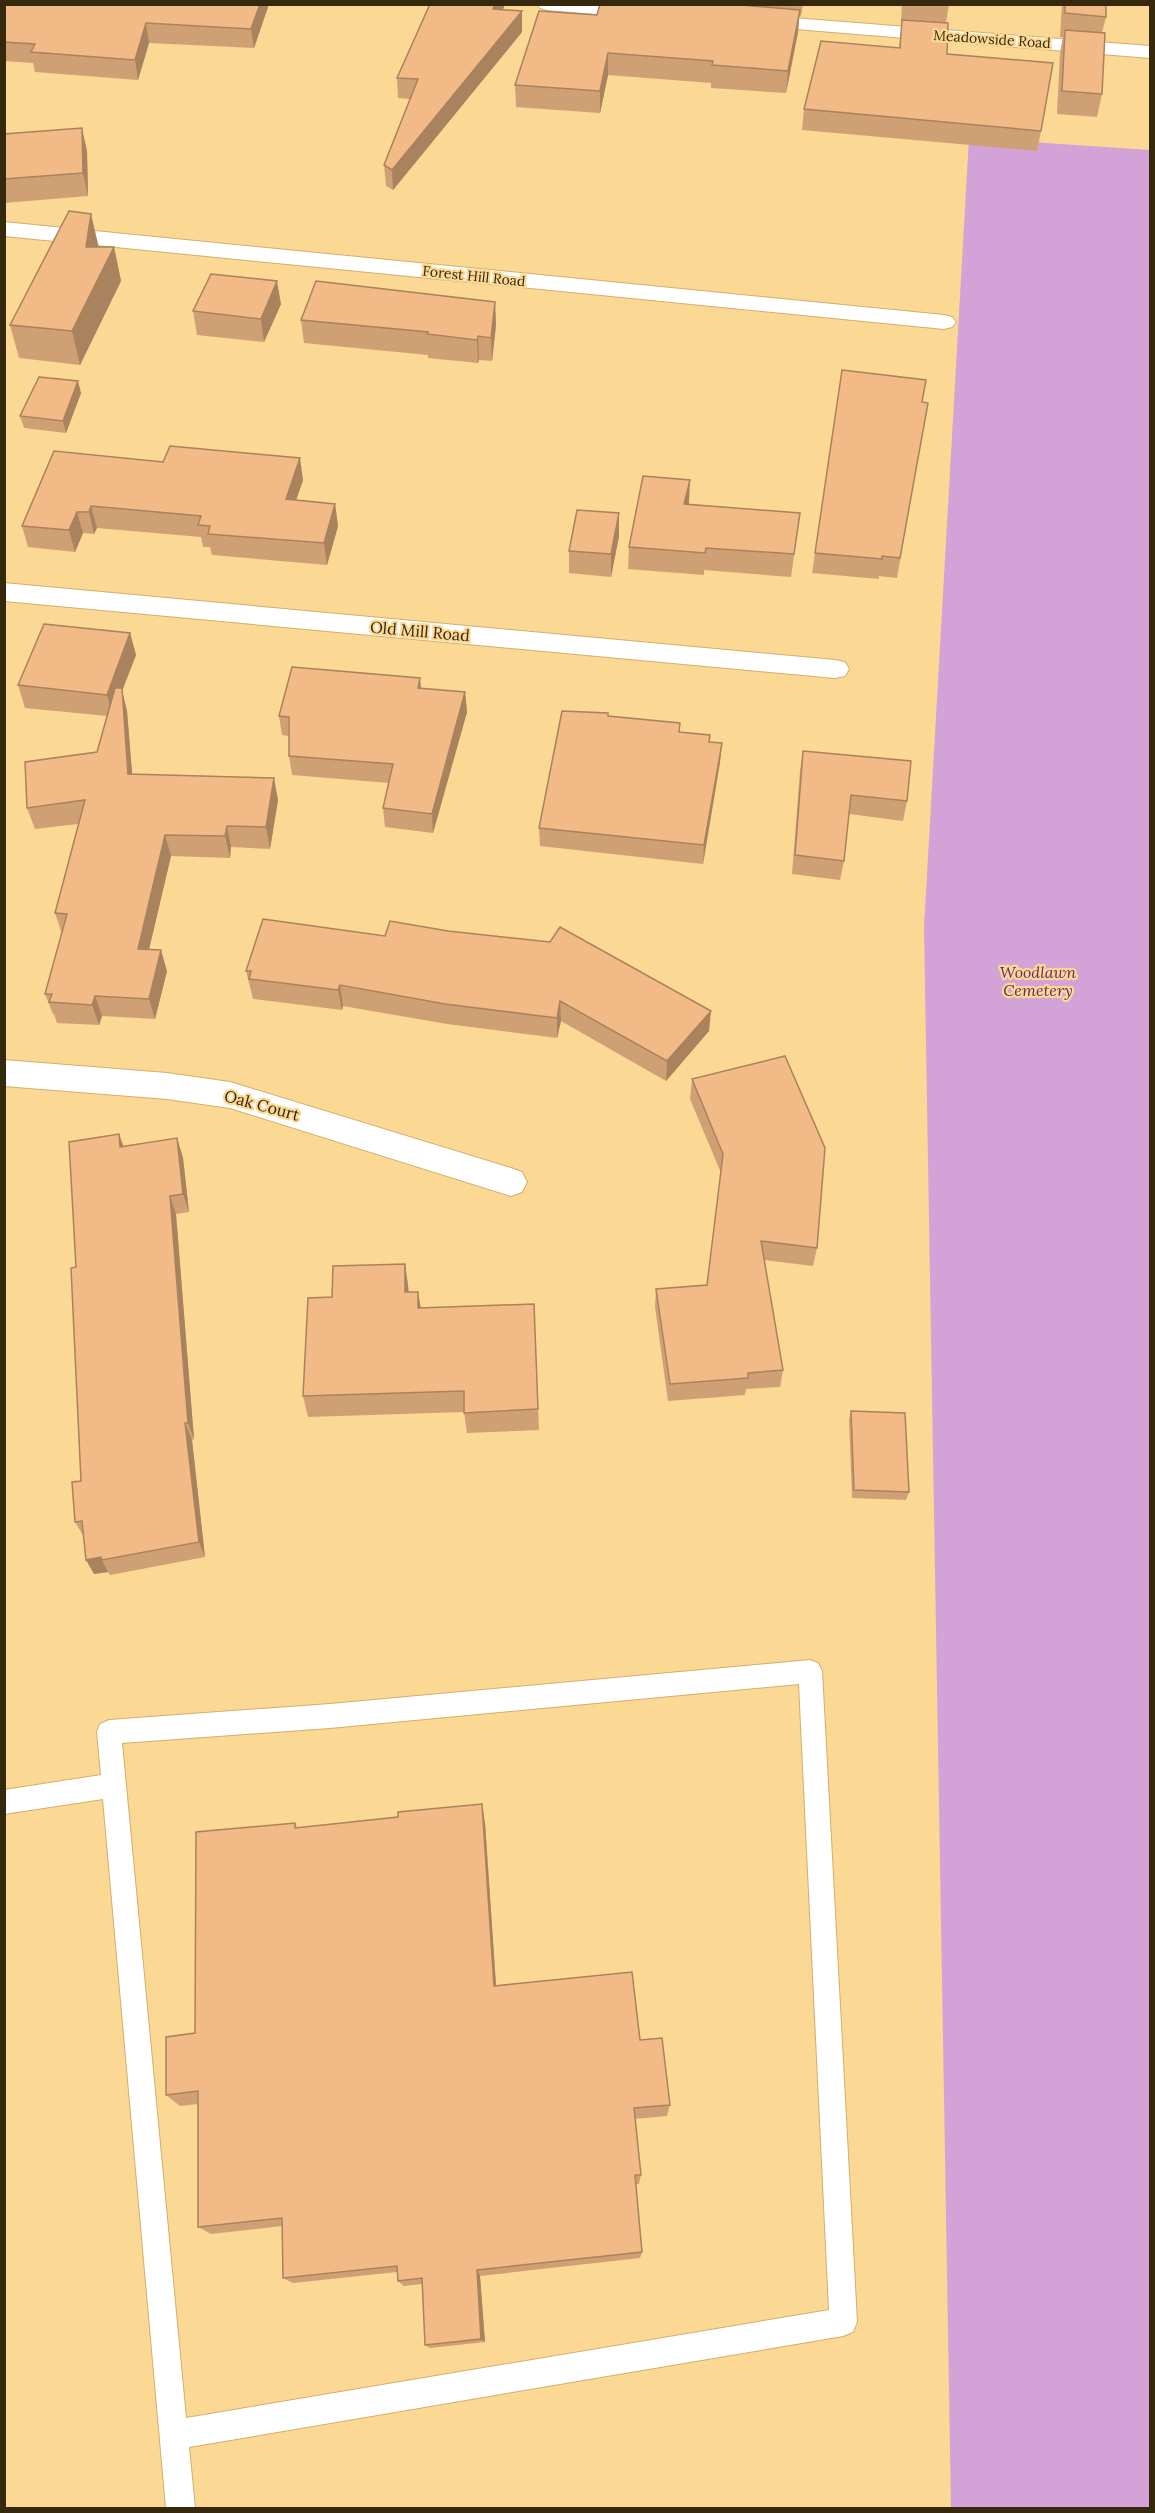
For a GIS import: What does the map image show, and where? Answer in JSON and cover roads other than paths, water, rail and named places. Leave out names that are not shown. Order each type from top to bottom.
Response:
[{"type":"street","points":[[547,4],[665,14]]},
{"type":"street","name":"Meadowside Road","points":[[736,19],[1150,52]]},
{"type":"street","name":"Forest Hill Road","points":[[4,230],[944,322]]},
{"type":"street","name":"Old Mill Road","points":[[4,592],[835,669]]},
{"type":"street","name":"Oak Court","points":[[4,1073],[167,1086],[230,1095],[511,1182]]},
{"type":"lane","points":[[173,2435],[843,2322],[810,1671],[330,1716],[109,1732],[173,2435],[180,2508]]},
{"type":"lane","points":[[4,1802],[114,1785]]},
{"type":"park label","name":"Woodlawn Cemetery","points":[[1038,981]]}]
